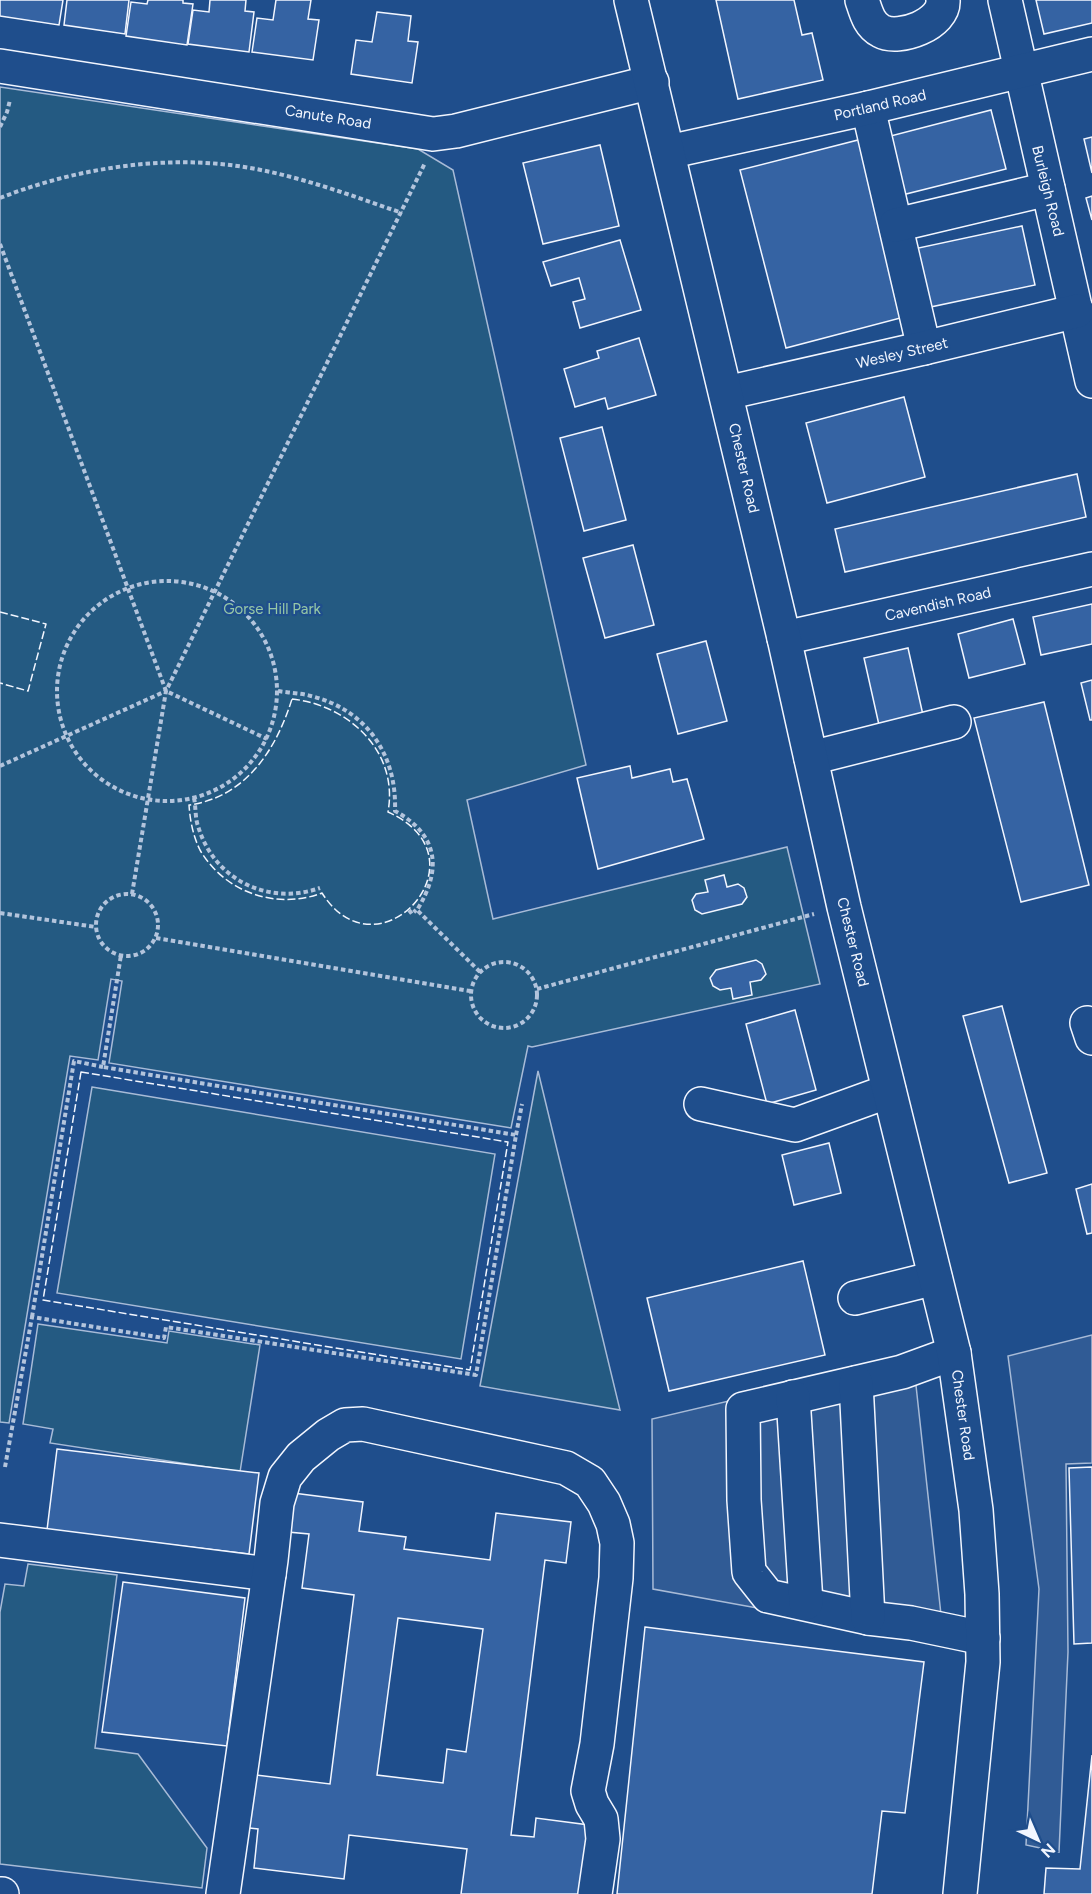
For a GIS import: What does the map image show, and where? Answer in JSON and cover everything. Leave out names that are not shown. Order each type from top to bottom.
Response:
[{"type":"main road","name":"Chester Road","points":[[631,0],[784,638],[844,907],[954,1353],[976,1510],[983,1638],[983,1662],[960,1894]]},
{"type":"main road","points":[[862,0],[871,24],[881,32],[892,34],[929,24],[944,7],[943,0]]},
{"type":"main road","name":"Burleigh Road","points":[[1005,0],[1092,381]]},
{"type":"main road","name":"Portland Road","points":[[668,152],[1020,73],[1092,54]]},
{"type":"main road","name":"Canute Road","points":[[0,66],[433,134],[456,131],[652,82]]},
{"type":"main road","points":[[868,108],[924,348]]},
{"type":"main road","points":[[896,225],[1048,189]]},
{"type":"main road","name":"Wesley Street","points":[[726,393],[1077,311]]},
{"type":"main road","name":"Cavendish Road","points":[[784,638],[1092,570]]},
{"type":"main road","points":[[810,758],[954,722]]},
{"type":"main road","points":[[700,1104],[795,1125],[889,1091]]},
{"type":"main road","points":[[855,1298],[935,1278]]},
{"type":"main road","points":[[954,1353],[902,1372],[743,1409],[744,1500],[749,1572],[768,1596],[868,1618],[911,1623],[983,1638]]},
{"type":"main road","points":[[856,1383],[868,1618]]},
{"type":"main road","points":[[793,1397],[806,1603]]},
{"type":"main road","points":[[223,1894],[277,1503],[285,1477],[301,1457],[328,1435],[345,1425],[363,1424],[566,1468],[590,1482],[604,1503],[613,1524],[617,1543],[616,1578],[600,1720],[588,1791],[592,1804],[602,1819],[603,1839],[595,1894]]},
{"type":"main road","points":[[0,1540],[269,1574]]},
{"type":"path","points":[[132,894],[165,691],[402,213],[431,152],[433,134]]},
{"type":"path","points":[[0,198],[24,188],[63,177],[117,168],[170,163],[230,165],[287,177],[402,213]]},
{"type":"path","points":[[0,244],[165,691],[267,739]]},
{"type":"path","points":[[172,580],[194,583],[215,591],[241,608],[261,632],[274,660],[278,691],[275,716],[267,739],[249,766],[224,786],[194,798],[179,801],[149,800],[122,792],[99,778],[80,759],[66,736],[59,717],[56,697],[57,677],[61,658],[69,639],[80,622],[94,608],[110,596],[128,587],[172,580]]},
{"type":"path","points":[[0,766],[165,691]]},
{"type":"path","points":[[278,691],[311,696],[337,705],[370,731],[382,748],[392,771],[396,790],[395,811],[410,819],[420,829],[428,843],[433,860],[433,877],[427,893],[417,910],[412,914],[409,910]]},
{"type":"path","points":[[194,798],[197,825],[208,848],[233,876],[247,886],[283,895],[304,894],[320,888]]},
{"type":"path","points":[[123,894],[132,894],[142,897],[155,910],[159,929],[150,946],[142,953],[131,956],[112,952],[104,945],[96,927],[100,909],[106,902],[123,894]]},
{"type":"path","points":[[537,988],[844,907]]},
{"type":"path","points":[[417,910],[480,972]]},
{"type":"path","points":[[0,914],[96,927]]},
{"type":"path","points":[[156,938],[470,991]]},
{"type":"path","points":[[103,1066],[121,955]]},
{"type":"path","points":[[498,962],[518,965],[527,971],[537,988],[537,1000],[526,1020],[505,1029],[483,1022],[471,1003],[470,991],[480,972],[488,965],[498,962]]},
{"type":"path","points":[[5,1467],[74,1061],[516,1135]]},
{"type":"path","points":[[32,1317],[164,1338],[166,1327],[476,1375],[522,1104]]},
{"type":"green space","name":"Gorse Hill Park","points":[[0,87],[418,149],[453,170],[586,765],[467,800],[493,919],[787,847],[820,984],[532,1047],[528,1046],[511,1128],[109,1063],[122,981],[111,979],[98,1060],[70,1056],[9,1423],[0,1422]]},
{"type":"green space","points":[[538,1071],[620,1410],[480,1386]]},
{"type":"green space","points":[[92,1087],[495,1154],[461,1359],[57,1293]]},
{"type":"green space","points":[[38,1324],[167,1343],[169,1331],[260,1345],[240,1472],[50,1443],[53,1429],[23,1424]]},
{"type":"green space","points":[[28,1564],[117,1575],[95,1748],[138,1754],[207,1848],[202,1888],[0,1864],[0,1612],[5,1584],[24,1586]]},
{"type":"shaded area","points":[[1092,1335],[1092,1463],[1066,1464],[1068,1652],[1059,1852],[1026,1845],[1039,1589],[1008,1356]]},
{"type":"shaded area","points":[[913,1358],[944,1642],[653,1589],[652,1419]]},
{"type":"building","points":[[0,0],[63,0],[59,25],[0,16]]},
{"type":"building","points":[[67,0],[129,0],[125,34],[64,25]]},
{"type":"building","points":[[148,0],[183,0],[183,3],[193,4],[187,45],[126,36],[131,2],[147,4]]},
{"type":"building","points":[[210,0],[246,0],[245,11],[254,12],[249,52],[188,44],[193,10],[209,12]]},
{"type":"building","points":[[276,0],[311,0],[308,19],[319,20],[313,60],[252,52],[257,18],[273,20]]},
{"type":"building","points":[[716,0],[794,0],[802,35],[812,33],[823,80],[738,99]]},
{"type":"building","points":[[1036,0],[1092,0],[1092,23],[1044,34]]},
{"type":"building","points":[[377,12],[411,16],[408,41],[418,42],[412,83],[351,74],[356,40],[372,42]]},
{"type":"building","points":[[991,110],[1006,169],[894,197],[879,139]]},
{"type":"building","points":[[1092,137],[1092,173],[1084,139]]},
{"type":"building","points":[[862,139],[908,316],[786,348],[740,170]]},
{"type":"building","points":[[600,145],[619,226],[543,244],[523,163]]},
{"type":"building","points":[[1092,196],[1092,220],[1086,198]]},
{"type":"building","points":[[1022,226],[1035,285],[921,309],[909,250]]},
{"type":"building","points":[[620,240],[641,310],[580,328],[573,302],[585,299],[579,278],[551,286],[543,262]]},
{"type":"building","points":[[639,338],[656,395],[608,409],[605,398],[575,407],[564,369],[599,358],[597,351]]},
{"type":"building","points":[[904,397],[925,477],[827,503],[806,423]]},
{"type":"building","points":[[602,427],[626,520],[584,531],[560,438]]},
{"type":"building","points":[[1077,474],[1086,517],[845,572],[835,529]]},
{"type":"building","points":[[633,545],[654,625],[605,638],[583,558]]},
{"type":"building","points":[[1092,604],[1092,644],[1041,655],[1033,617]]},
{"type":"building","points":[[1013,619],[1025,664],[969,678],[958,634]]},
{"type":"building","points":[[706,641],[727,721],[678,734],[657,654]]},
{"type":"building","points":[[908,648],[923,715],[879,725],[864,658]]},
{"type":"building","points":[[1092,680],[1092,720],[1090,720],[1081,683]]},
{"type":"building","points":[[1044,702],[1089,885],[1021,902],[974,718]]},
{"type":"building","points":[[630,766],[632,778],[670,769],[673,782],[687,779],[704,839],[598,869],[577,778]]},
{"type":"building","points":[[724,875],[727,887],[738,884],[744,888],[747,897],[742,904],[702,914],[695,910],[692,900],[696,894],[708,892],[705,880]]},
{"type":"building","points":[[756,960],[762,964],[766,974],[761,980],[750,982],[752,995],[733,999],[731,988],[720,990],[713,986],[710,978],[716,970]]},
{"type":"building","points":[[1002,1006],[1047,1173],[1009,1183],[963,1016]]},
{"type":"building","points":[[795,1010],[816,1090],[767,1104],[746,1024]]},
{"type":"building","points":[[829,1143],[841,1193],[794,1205],[782,1155]]},
{"type":"building","points":[[1092,1184],[1092,1233],[1087,1234],[1076,1189]]},
{"type":"building","points":[[803,1261],[825,1355],[669,1391],[647,1298]]},
{"type":"building","points":[[57,1449],[259,1473],[249,1554],[47,1530]]},
{"type":"building","points":[[1092,1467],[1092,1643],[1074,1644],[1069,1468]]},
{"type":"building","points":[[293,1493],[363,1502],[359,1531],[406,1537],[404,1549],[490,1560],[496,1513],[571,1522],[566,1563],[545,1560],[511,1835],[534,1837],[536,1818],[589,1825],[580,1894],[461,1894],[467,1849],[349,1835],[344,1879],[254,1868],[258,1829],[241,1827],[248,1774],[330,1784],[354,1595],[302,1588],[309,1534],[288,1532]],"holes":[[[398,1618],[483,1629],[466,1752],[447,1749],[443,1783],[377,1775]]]},
{"type":"building","points":[[123,1582],[245,1598],[227,1746],[102,1732]]},
{"type":"building","points":[[645,1627],[924,1662],[905,1813],[882,1811],[872,1894],[617,1894]]},
{"type":"building","points":[[1092,1755],[1092,1894],[1044,1894],[1046,1868],[1080,1869]]},
{"type":"fence","points":[[0,612],[46,624],[28,691],[0,683]]},
{"type":"fence","points":[[292,699],[313,703],[332,711],[350,721],[365,735],[377,751],[386,769],[389,790],[388,812],[417,832],[429,857],[427,881],[415,903],[395,919],[370,924],[345,917],[322,893],[287,900],[253,894],[223,877],[200,850],[192,828],[189,805],[227,792],[256,768],[277,736],[292,699]]},
{"type":"fence","points":[[81,1072],[508,1142],[470,1370],[43,1300],[81,1072]]}]
